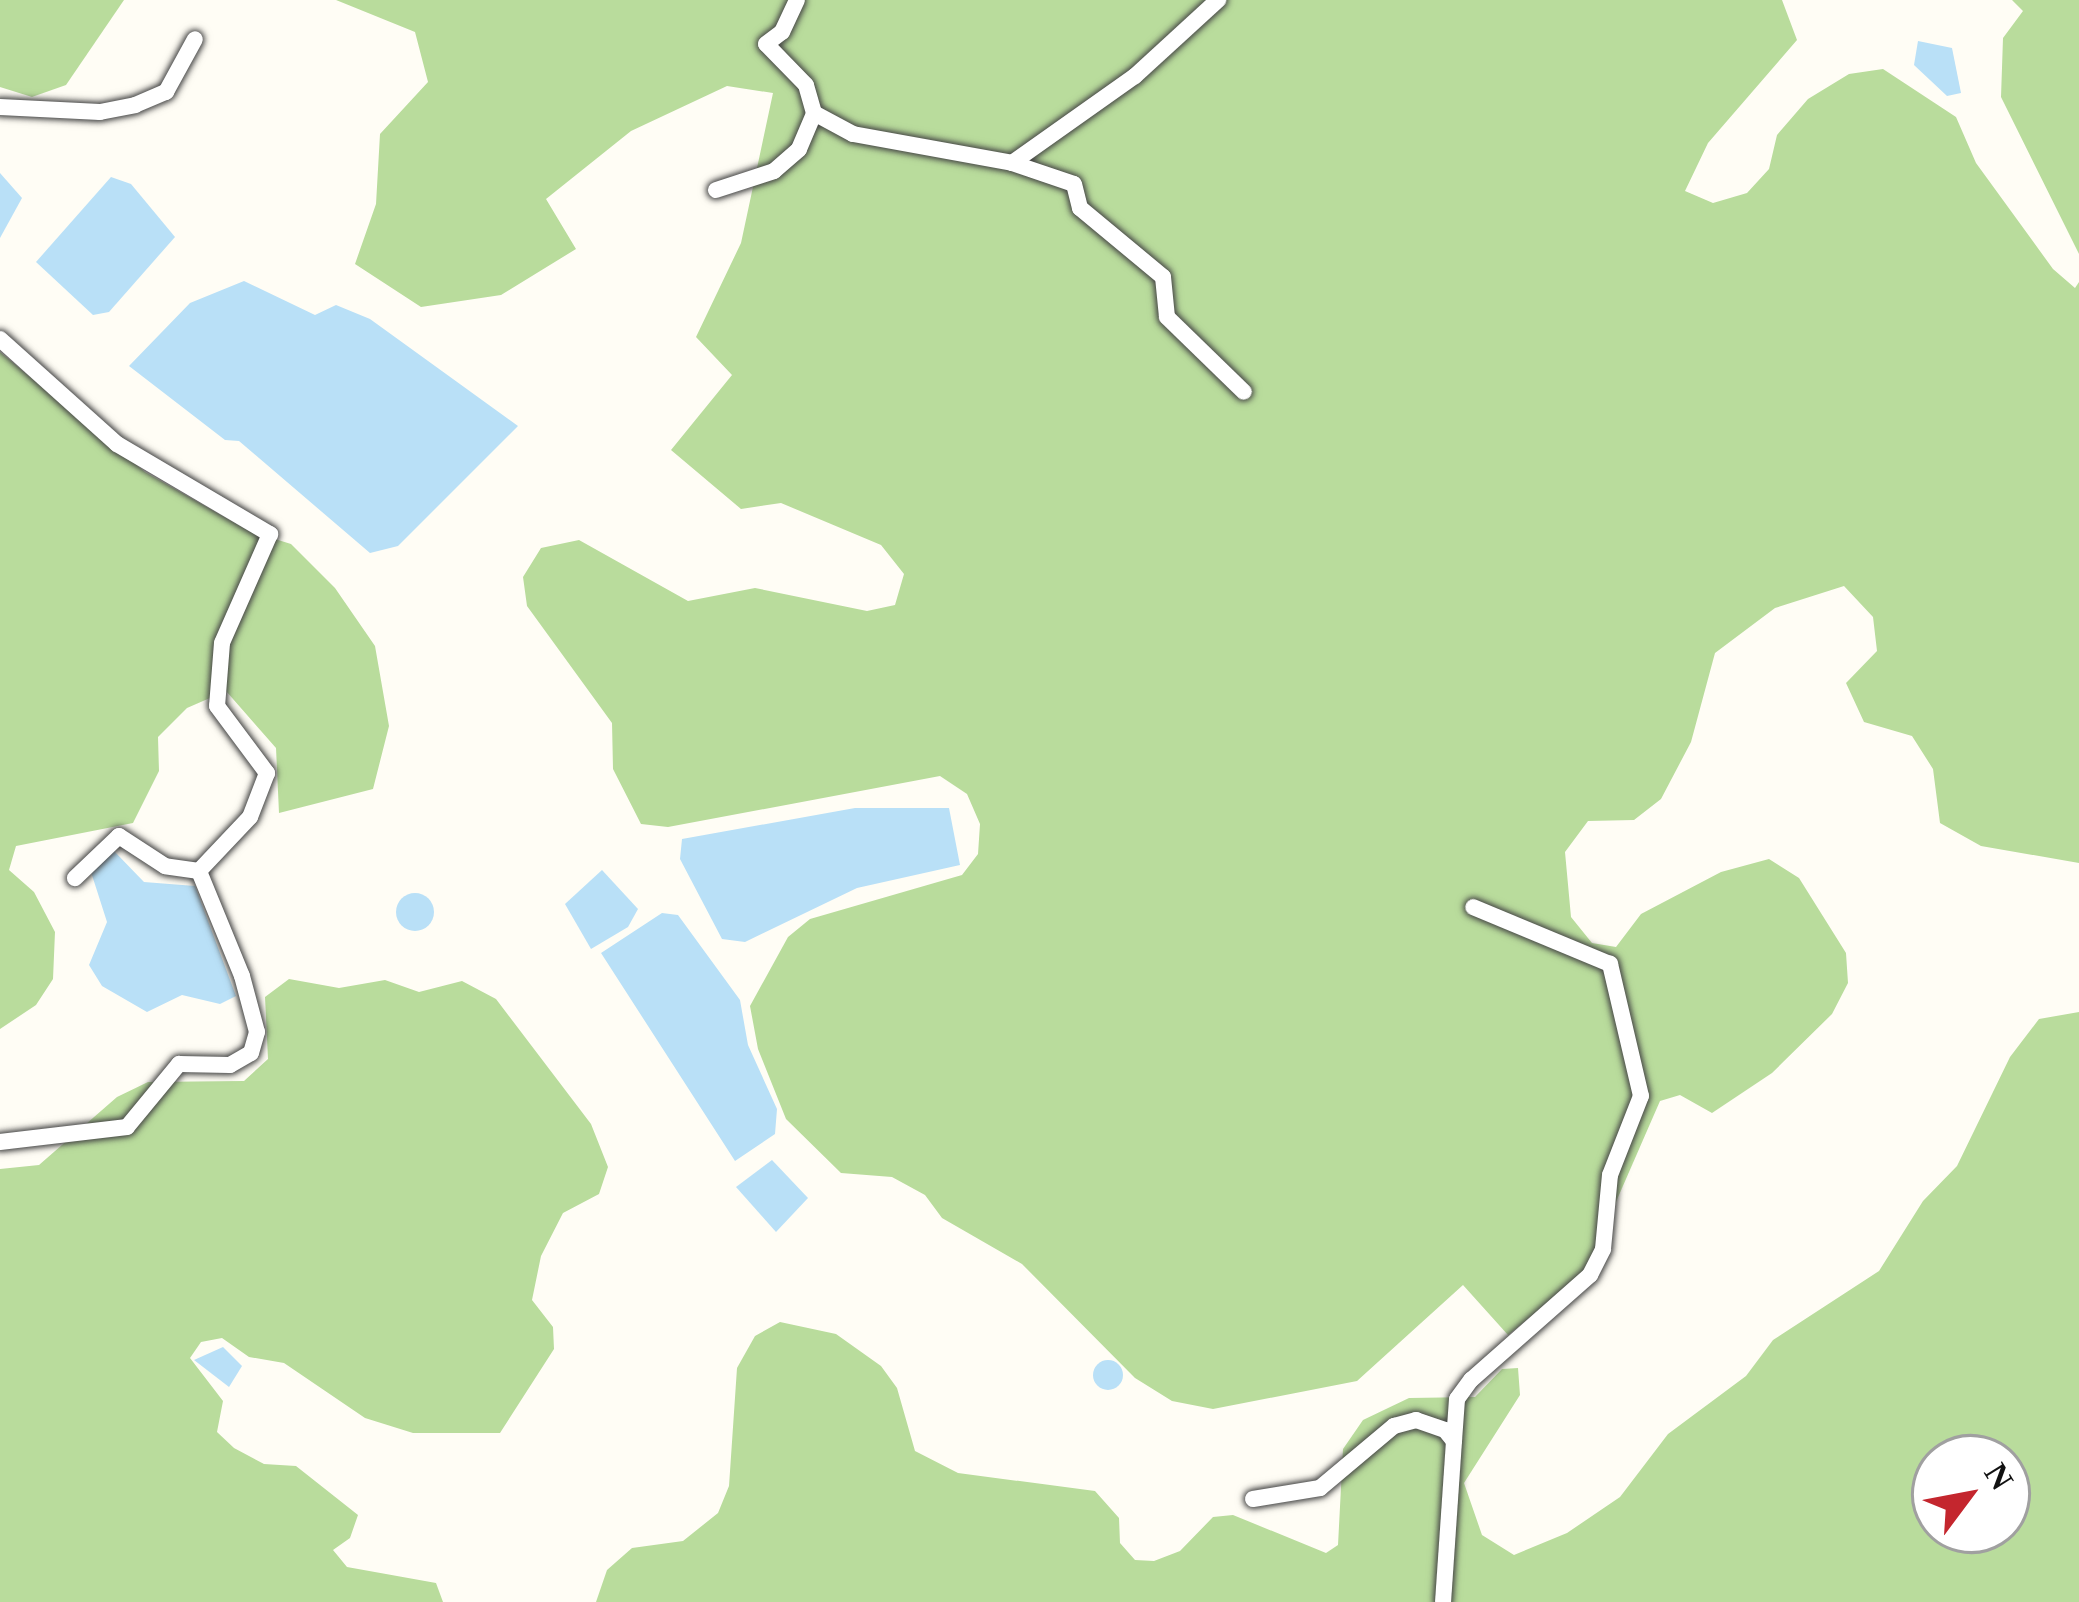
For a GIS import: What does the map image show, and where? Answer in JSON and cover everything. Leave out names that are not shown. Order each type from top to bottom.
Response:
[{"type":"street","points":[[716,190],[774,171],[799,149],[814,113],[806,85],[766,44],[797,0]]},
{"type":"street","points":[[1012,163],[1135,76],[1218,0]]},
{"type":"street","points":[[0,107],[100,112],[135,105],[166,92],[195,38]]},
{"type":"street","points":[[814,113],[889,143],[1012,163],[1074,184],[1080,208],[1163,278],[1167,317],[1244,392]]},
{"type":"street","points":[[0,339],[88,424],[270,534],[221,644],[217,706],[267,773],[250,817],[199,872]]},
{"type":"street","points":[[75,878],[118,836],[165,866],[199,872]]},
{"type":"street","points":[[0,1142],[127,1127],[179,1064],[230,1065],[251,1053],[257,1032],[242,976],[199,872]]},
{"type":"street","points":[[1443,1602],[1457,1399],[1471,1380],[1590,1275],[1603,1249],[1610,1175],[1641,1096],[1610,964],[1473,907]]},
{"type":"street","points":[[1253,1499],[1320,1488],[1394,1426],[1416,1420],[1454,1441]]},
{"type":"green space","points":[[0,0],[124,0],[66,85],[32,97],[0,87]]},
{"type":"green space","points":[[336,0],[1782,0],[1797,40],[1708,143],[1685,191],[1713,203],[1747,193],[1769,169],[1777,135],[1808,99],[1849,74],[1883,69],[1956,117],[1976,163],[2053,269],[2075,288],[2079,282],[2079,863],[1981,846],[1940,823],[1933,769],[1912,736],[1864,722],[1846,683],[1877,651],[1873,617],[1844,586],[1775,608],[1715,653],[1691,742],[1661,799],[1634,820],[1588,821],[1565,852],[1571,917],[1592,943],[1616,947],[1641,914],[1721,872],[1769,859],[1799,878],[1846,953],[1848,983],[1832,1014],[1772,1073],[1712,1113],[1680,1095],[1660,1101],[1585,1273],[1508,1335],[1463,1285],[1357,1381],[1213,1409],[1172,1401],[1135,1378],[1022,1264],[942,1218],[925,1195],[892,1177],[841,1173],[786,1119],[758,1049],[750,1006],[788,937],[810,919],[962,875],[978,854],[980,824],[967,794],[940,776],[668,827],[641,824],[613,769],[612,723],[527,606],[523,577],[541,548],[579,540],[688,601],[755,588],[867,611],[895,605],[904,574],[881,545],[781,503],[741,509],[671,450],[732,375],[696,337],[741,243],[773,93],[727,86],[631,131],[546,199],[576,249],[501,295],[421,307],[355,264],[376,204],[380,134],[428,82],[415,32]]},
{"type":"green space","points":[[2012,0],[2079,0],[2079,254],[2001,97],[2003,38],[2023,11]]},
{"type":"green space","points":[[0,352],[145,472],[249,531],[291,544],[335,588],[375,646],[389,726],[373,789],[279,813],[276,748],[226,691],[187,708],[158,737],[159,771],[133,823],[16,846],[9,870],[34,892],[55,932],[53,979],[36,1005],[0,1029]]},
{"type":"green space","points":[[289,979],[339,988],[385,980],[419,992],[462,981],[496,999],[591,1124],[608,1167],[599,1194],[563,1213],[541,1256],[532,1300],[553,1327],[554,1349],[500,1433],[413,1433],[365,1418],[284,1363],[249,1357],[222,1338],[201,1342],[190,1358],[223,1401],[217,1432],[234,1448],[264,1464],[296,1466],[358,1515],[350,1538],[333,1550],[347,1567],[436,1583],[443,1602],[0,1602],[0,1169],[39,1165],[117,1097],[148,1082],[244,1081],[268,1059],[265,997]]},
{"type":"green space","points":[[2079,1012],[2079,1602],[596,1602],[607,1570],[632,1548],[683,1541],[718,1513],[729,1486],[737,1368],[755,1336],[780,1322],[836,1334],[881,1366],[897,1388],[915,1451],[958,1473],[1095,1491],[1119,1518],[1120,1543],[1135,1560],[1154,1561],[1180,1551],[1213,1517],[1233,1515],[1326,1553],[1338,1545],[1343,1449],[1363,1420],[1409,1398],[1475,1397],[1502,1369],[1518,1368],[1520,1395],[1464,1483],[1482,1535],[1514,1555],[1567,1533],[1620,1497],[1668,1434],[1746,1376],[1773,1340],[1879,1271],[1923,1201],[1957,1166],[2010,1057],[2039,1019]]},
{"type":"water","points":[[1918,41],[1952,48],[1961,93],[1947,96],[1914,65]]},
{"type":"water","points":[[0,173],[22,198],[0,238]]},
{"type":"water","points":[[111,177],[131,184],[175,237],[109,312],[93,315],[36,262]]},
{"type":"water","points":[[244,281],[315,315],[336,305],[370,319],[518,426],[398,546],[370,553],[239,441],[225,440],[129,366],[190,303]]},
{"type":"water","points":[[855,808],[949,808],[960,865],[857,888],[745,942],[722,939],[680,859],[682,839]]},
{"type":"water","points":[[113,850],[144,882],[195,886],[236,996],[220,1004],[182,995],[147,1012],[102,986],[89,965],[107,922],[91,872]]},
{"type":"water","points":[[602,870],[638,909],[628,927],[591,949],[565,904]]},
{"type":"water","points":[[415,893],[429,898],[434,912],[429,926],[415,931],[401,926],[396,912],[401,898]]},
{"type":"water","points":[[662,913],[678,915],[740,1000],[748,1045],[777,1109],[775,1134],[735,1161],[601,953]]},
{"type":"water","points":[[772,1160],[808,1198],[776,1232],[736,1187]]},
{"type":"water","points":[[223,1347],[242,1366],[229,1387],[194,1360]]},
{"type":"water","points":[[1108,1360],[1123,1375],[1108,1390],[1093,1375]]}]
